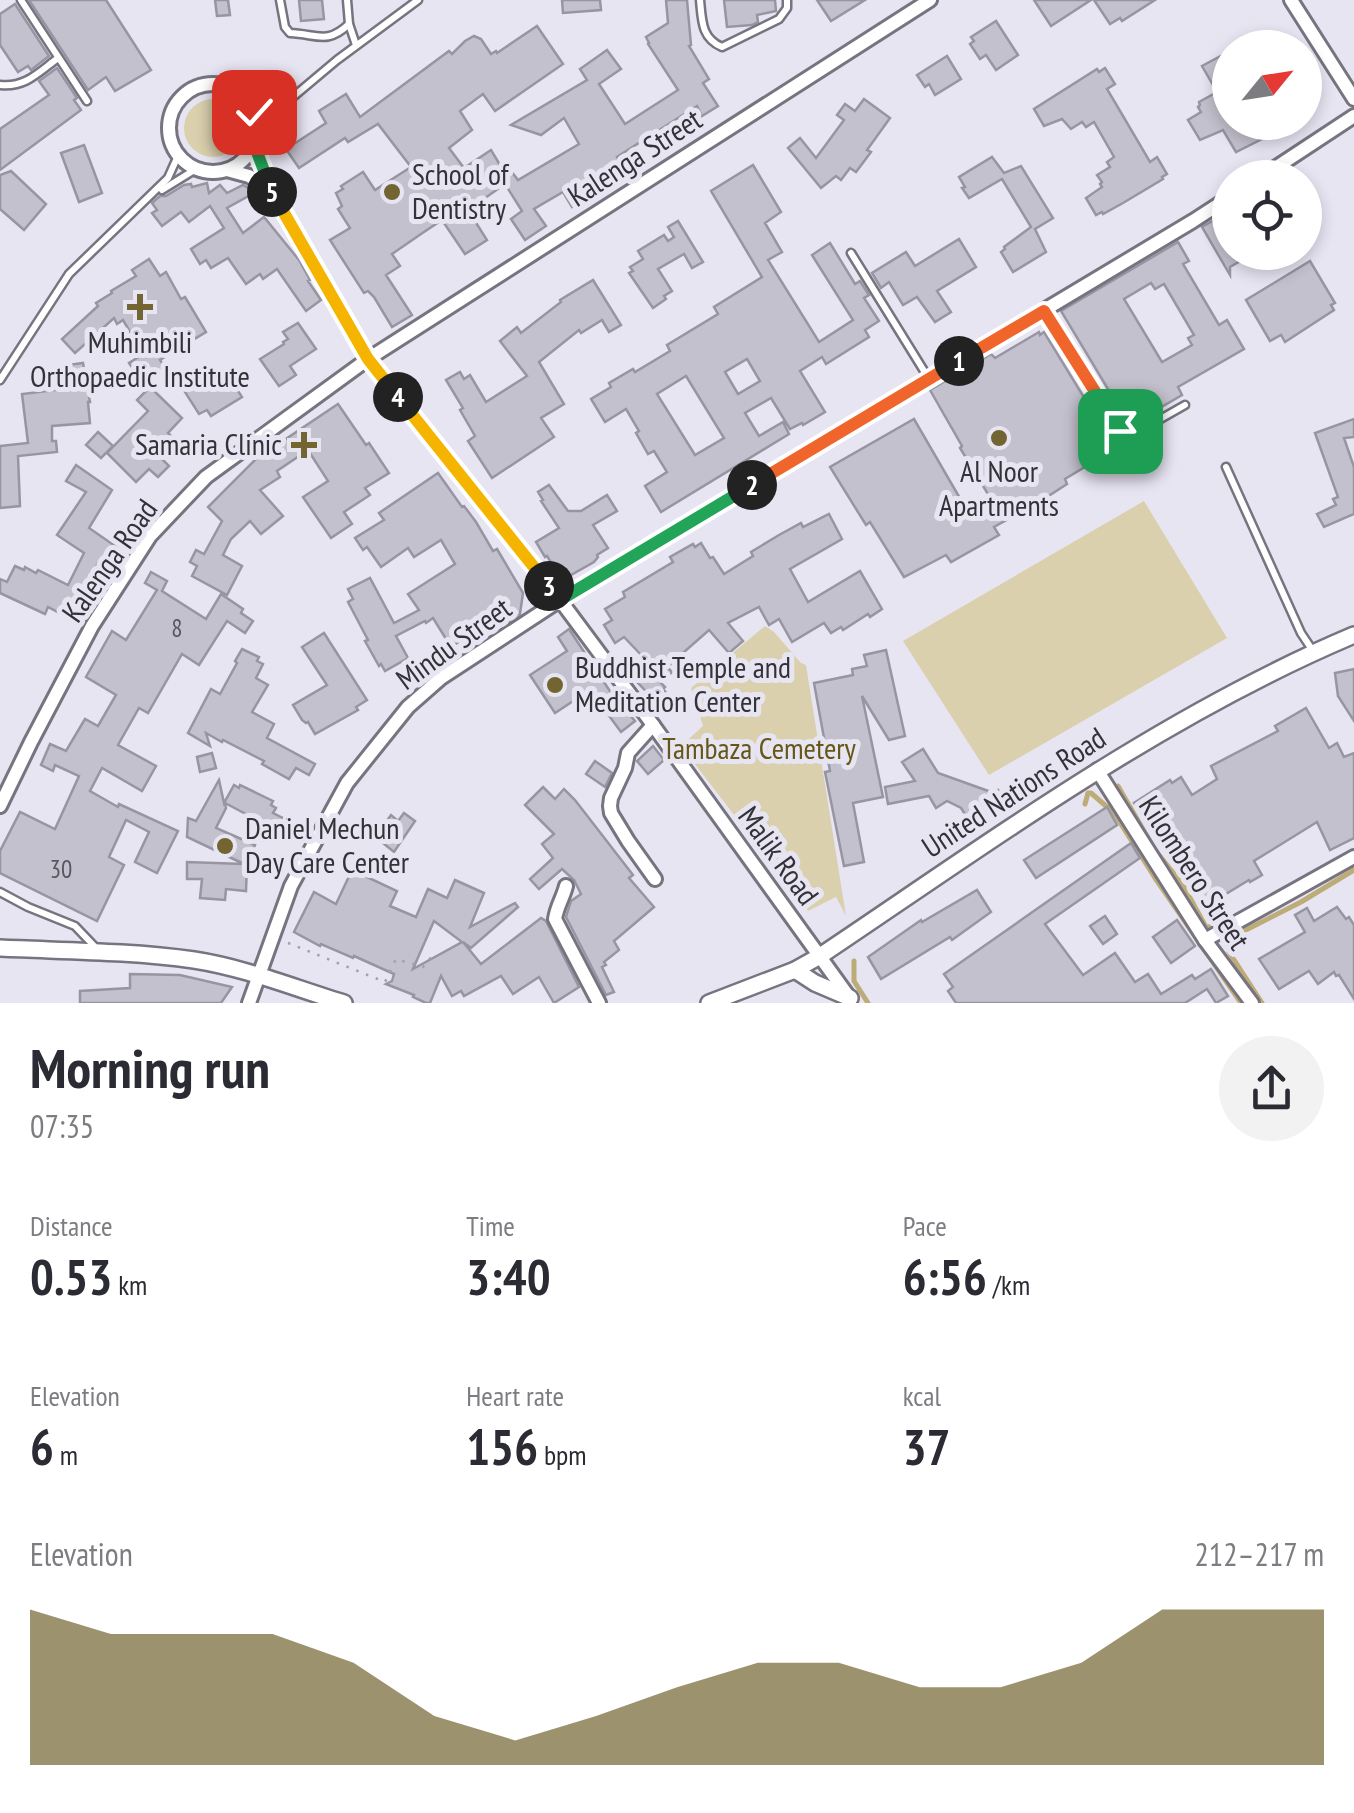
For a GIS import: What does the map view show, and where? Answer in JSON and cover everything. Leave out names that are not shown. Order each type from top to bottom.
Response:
[{"type":"street","name":"Kalenga Street","points":[[368,359],[930,0]]},
{"type":"street","points":[[1292,0],[1354,99]]},
{"type":"street","points":[[227,170],[248,156],[254,144],[254,112],[248,101],[226,86],[200,86],[188,92],[172,113],[171,140],[180,157],[196,169],[227,170],[250,176],[270,188]]},
{"type":"street","points":[[1287,160],[1354,116]]},
{"type":"street","name":"Malik Road","points":[[254,144],[270,188],[368,359],[560,600],[851,1001]]},
{"type":"street","name":"Mindu Street","points":[[249,1003],[292,886],[347,783],[408,707],[441,678],[560,600],[1212,208]]},
{"type":"street","name":"Kalenga Road","points":[[0,806],[92,626],[150,536],[206,477],[368,359]]},
{"type":"street","name":"United Nations Road","points":[[709,1003],[795,970],[820,956],[1097,770],[1256,681],[1354,634]]},
{"type":"street","points":[[653,725],[628,753],[610,806],[628,841],[655,879]]},
{"type":"street","name":"Kilombero Street","points":[[1097,770],[1206,940],[1252,1003]]},
{"type":"street","points":[[1206,940],[1354,857]]},
{"type":"street","points":[[566,886],[555,918],[599,1003]]},
{"type":"street","points":[[0,948],[196,960],[261,974],[344,1003]]},
{"type":"street","points":[[795,970],[851,1001]]},
{"type":"lane","points":[[21,0],[86,101]]},
{"type":"lane","points":[[280,0],[285,27],[290,33],[321,38],[337,36],[349,24]]},
{"type":"lane","points":[[346,0],[356,45]]},
{"type":"lane","points":[[254,112],[287,102],[418,0]]},
{"type":"lane","points":[[700,0],[704,32],[722,47],[779,19],[787,8],[786,0]]},
{"type":"lane","points":[[0,85],[24,82],[58,58]]},
{"type":"lane","points":[[0,380],[69,274],[152,196],[174,168],[176,158],[171,140]]},
{"type":"lane","points":[[152,196],[196,169]]},
{"type":"lane","points":[[851,253],[929,379]]},
{"type":"lane","points":[[1044,311],[1120,431],[1134,434],[1185,404]]},
{"type":"lane","points":[[1226,467],[1301,632],[1314,652]]},
{"type":"lane","points":[[0,892],[75,926],[100,952]]},
{"type":"path","points":[[272,938],[385,982],[396,959],[422,967],[432,954]]},
{"type":"green space","points":[[213,99],[234,107],[242,128],[234,149],[213,157],[192,149],[184,128],[192,107]]},
{"type":"green space","points":[[1144,501],[1227,638],[989,775],[903,641]]},
{"type":"green space","name":"Tambaza Cemetery","points":[[765,626],[806,665],[846,916],[836,897],[808,911],[681,746],[703,726],[691,688]]},
{"type":"building","points":[[29,0],[106,0],[151,70],[115,91],[106,77],[88,90]]},
{"type":"building","points":[[215,0],[228,0],[230,15],[217,16]]},
{"type":"building","points":[[299,0],[322,0],[324,19],[301,21]]},
{"type":"building","points":[[562,0],[600,0],[601,10],[563,13]]},
{"type":"building","points":[[666,0],[687,0],[689,46],[709,79],[703,83],[718,106],[702,116],[697,106],[617,157],[627,174],[572,207],[563,192],[534,209],[546,226],[525,240],[511,219],[522,211],[505,184],[468,210],[487,240],[465,254],[442,220],[421,234],[392,254],[400,266],[386,275],[412,315],[392,327],[374,297],[368,291],[364,293],[330,240],[350,228],[338,209],[342,206],[336,193],[343,189],[341,186],[363,172],[375,190],[411,167],[378,124],[348,142],[345,138],[299,168],[286,149],[326,123],[319,111],[346,94],[360,117],[474,36],[481,39],[491,54],[537,26],[563,64],[495,111],[483,94],[460,111],[472,130],[449,148],[464,168],[491,150],[500,165],[504,162],[518,180],[579,144],[564,118],[541,135],[511,125],[587,80],[580,69],[607,50],[621,69],[599,84],[625,124],[678,90],[646,37],[668,23]]},
{"type":"building","points":[[724,0],[775,0],[776,11],[757,15],[758,22],[752,25],[727,27]]},
{"type":"building","points":[[817,0],[865,0],[831,21]]},
{"type":"building","points":[[1034,0],[1091,0],[1051,26]]},
{"type":"building","points":[[1094,0],[1155,0],[1110,24]]},
{"type":"building","points":[[15,4],[49,56],[31,70],[28,66],[18,72],[0,45],[0,14]]},
{"type":"building","points":[[996,21],[1018,55],[996,70],[986,55],[980,59],[970,44],[974,41],[971,37]]},
{"type":"building","points":[[947,56],[961,79],[935,95],[917,75]]},
{"type":"building","points":[[1212,61],[1212,83],[1202,66]]},
{"type":"building","points":[[57,68],[81,110],[0,170],[0,129],[49,95],[39,81]]},
{"type":"building","points":[[1105,68],[1115,84],[1107,89],[1150,162],[1157,157],[1167,174],[1123,203],[1096,215],[1086,198],[1102,187],[1097,175],[1110,167],[1107,162],[1114,157],[1094,122],[1086,127],[1082,122],[1071,129],[1062,119],[1044,126],[1034,109],[1097,69],[1099,72]]},
{"type":"building","points":[[1212,95],[1212,135],[1200,140],[1188,120],[1201,112],[1199,102]]},
{"type":"building","points":[[864,99],[890,118],[856,172],[850,168],[841,180],[836,176],[821,188],[788,148],[800,138],[816,158],[844,120],[837,115],[845,104],[855,111]]},
{"type":"building","points":[[1229,140],[1260,140],[1236,152]]},
{"type":"building","points":[[84,145],[102,193],[79,202],[61,153]]},
{"type":"building","points":[[992,157],[1004,173],[1021,166],[1053,218],[1035,229],[1046,252],[1013,272],[1001,252],[1031,227],[1002,179],[969,198],[959,177]]},
{"type":"building","points":[[753,165],[781,212],[765,223],[782,252],[768,260],[819,342],[853,320],[812,255],[830,243],[855,284],[860,281],[869,295],[864,298],[879,321],[865,330],[869,337],[826,364],[822,357],[800,371],[825,412],[790,429],[771,398],[745,413],[759,436],[783,422],[789,434],[661,512],[645,486],[667,472],[654,451],[648,454],[626,409],[605,422],[591,399],[611,387],[609,383],[670,351],[667,345],[718,314],[714,307],[762,277],[711,191]],"holes":[[[747,359],[760,381],[738,394],[725,372]],[[686,376],[724,438],[695,455],[657,394]]]},
{"type":"building","points":[[11,171],[46,204],[24,230],[0,209],[0,175]]},
{"type":"building","points":[[207,183],[209,193],[220,185],[227,193],[243,185],[248,188],[252,194],[227,208],[243,233],[264,217],[299,260],[321,300],[306,311],[277,269],[246,284],[228,258],[211,268],[206,260],[200,264],[191,249],[224,228],[210,206],[189,222],[181,212],[162,226],[152,213],[157,210],[152,203],[160,196],[184,185]]},
{"type":"building","points":[[678,221],[703,262],[692,268],[684,254],[658,269],[672,291],[653,308],[629,273],[633,271],[630,267],[643,259],[638,251],[664,235],[668,241],[674,237],[668,227]]},
{"type":"building","points":[[1212,221],[1212,244],[1202,227]]},
{"type":"building","points":[[959,239],[976,267],[937,291],[951,312],[935,322],[917,297],[903,305],[889,282],[881,288],[872,273],[906,252],[915,266]]},
{"type":"building","points":[[1178,242],[1189,261],[1183,264],[1219,325],[1227,320],[1244,349],[1178,387],[1182,395],[1127,427],[1061,311]],"holes":[[[1151,283],[1155,289],[1164,284],[1194,335],[1188,338],[1192,345],[1162,362],[1124,299]]]},
{"type":"building","points":[[149,259],[160,276],[166,272],[206,332],[160,360],[166,369],[143,385],[129,363],[137,358],[132,352],[139,347],[123,320],[117,324],[114,318],[75,353],[62,339],[98,306],[96,303],[136,276],[132,270]]},
{"type":"building","points":[[1295,270],[1315,270],[1335,303],[1331,305],[1334,310],[1285,342],[1281,335],[1270,341],[1246,300]]},
{"type":"building","points":[[593,280],[621,325],[609,332],[602,320],[581,333],[579,330],[539,362],[564,404],[541,418],[554,437],[492,478],[468,441],[475,436],[446,380],[460,372],[464,379],[470,375],[486,402],[527,376],[500,341],[517,327],[521,333],[560,300]]},
{"type":"building","points":[[298,323],[316,349],[290,366],[296,375],[279,386],[260,359],[284,344],[288,339],[283,332]]},
{"type":"building","points":[[1044,332],[1099,422],[1104,419],[1121,445],[1065,479],[1067,484],[1044,499],[994,527],[999,535],[951,562],[946,555],[904,577],[830,467],[914,419],[973,516],[994,504],[930,390],[991,354],[995,358]]},
{"type":"building","points":[[83,363],[90,423],[52,426],[57,452],[18,456],[20,506],[0,508],[0,446],[28,443],[22,394],[64,389],[61,366]]},
{"type":"building","points":[[227,374],[242,397],[211,416],[207,410],[199,414],[183,389],[205,375],[210,384]]},
{"type":"building","points":[[150,387],[182,418],[168,433],[173,438],[158,455],[169,466],[158,477],[149,469],[136,482],[107,453],[148,411],[137,400]]},
{"type":"building","points":[[338,404],[389,473],[365,488],[370,495],[344,512],[352,524],[331,538],[303,497],[328,481],[308,450],[277,471],[280,477],[260,490],[283,516],[261,534],[250,521],[231,539],[223,555],[242,566],[227,595],[192,576],[197,566],[190,562],[196,550],[204,554],[222,521],[208,507],[256,459]]},
{"type":"building","points":[[1354,419],[1354,437],[1344,438],[1354,467],[1354,514],[1324,527],[1317,514],[1336,505],[1333,499],[1338,497],[1315,433]]},
{"type":"building","points":[[98,432],[113,446],[101,458],[86,445]]},
{"type":"building","points":[[76,465],[112,490],[89,528],[118,548],[105,567],[98,563],[69,618],[48,607],[45,614],[0,593],[0,579],[7,582],[15,566],[36,573],[38,570],[68,585],[84,553],[57,535],[86,492],[66,481]]},
{"type":"building","points":[[438,473],[493,551],[497,549],[523,593],[520,614],[509,622],[503,613],[451,647],[433,618],[425,621],[396,636],[408,658],[385,671],[365,641],[368,640],[348,602],[353,599],[348,589],[370,578],[394,623],[419,610],[408,594],[455,564],[441,540],[414,557],[408,548],[381,567],[355,538],[384,520],[379,513]]},
{"type":"building","points":[[549,485],[568,511],[581,511],[607,495],[617,511],[593,525],[608,548],[594,562],[562,580],[536,542],[559,528],[538,492]]},
{"type":"building","points":[[829,514],[842,539],[790,569],[808,602],[860,571],[882,609],[831,633],[824,623],[792,642],[779,619],[769,625],[759,607],[728,623],[743,641],[729,653],[709,630],[667,667],[672,672],[661,683],[674,702],[665,711],[638,683],[630,669],[644,658],[624,637],[615,643],[604,625],[612,620],[605,609],[625,597],[623,592],[673,562],[670,557],[693,544],[695,547],[701,543],[724,574],[779,535]]},
{"type":"building","points":[[151,572],[167,581],[162,591],[206,619],[221,594],[253,621],[245,633],[227,621],[199,665],[182,654],[148,713],[139,708],[118,745],[156,766],[142,791],[102,768],[90,791],[178,831],[157,873],[135,862],[149,832],[126,820],[109,857],[124,865],[97,921],[0,873],[0,851],[20,812],[55,829],[79,776],[55,765],[53,771],[41,765],[50,744],[66,751],[85,719],[98,726],[116,695],[86,677],[112,631],[126,640],[157,590],[145,583]]},
{"type":"building","points":[[569,629],[621,708],[635,721],[621,732],[590,690],[555,713],[530,675],[567,651],[558,637]]},
{"type":"building","points":[[324,633],[367,700],[356,707],[358,710],[315,734],[293,705],[327,685],[302,647]]},
{"type":"building","points":[[242,649],[259,657],[257,661],[263,664],[256,678],[268,685],[252,712],[274,724],[267,738],[315,764],[309,775],[296,768],[289,779],[223,740],[206,733],[210,746],[188,733],[211,689],[220,694]]},
{"type":"building","points":[[886,650],[905,736],[889,740],[862,696],[883,797],[853,803],[864,862],[844,866],[825,772],[830,771],[814,683],[853,675],[852,669],[867,666],[864,655]]},
{"type":"building","points":[[1354,669],[1354,721],[1338,696],[1335,673]]},
{"type":"building","points":[[1306,708],[1329,748],[1337,743],[1344,757],[1354,753],[1354,838],[1330,850],[1317,822],[1254,861],[1262,875],[1206,906],[1175,854],[1183,850],[1165,821],[1151,830],[1134,803],[1181,777],[1192,795],[1217,779],[1211,766],[1278,731],[1275,726]]},
{"type":"building","points":[[653,746],[664,760],[648,774],[637,761]]},
{"type":"building","points":[[923,749],[938,773],[994,793],[998,790],[1006,802],[972,825],[961,808],[947,801],[936,808],[929,796],[888,804],[885,787],[915,781],[902,762]]},
{"type":"building","points":[[212,753],[216,768],[200,772],[197,757]]},
{"type":"building","points":[[595,761],[612,773],[605,787],[586,774]]},
{"type":"building","points":[[219,780],[224,803],[234,785],[240,785],[273,801],[273,813],[287,820],[277,840],[259,830],[263,823],[225,803],[216,828],[255,845],[247,864],[246,891],[226,889],[225,900],[200,898],[202,879],[187,879],[187,862],[244,864],[187,837],[188,818],[196,821]]},
{"type":"building","points":[[543,787],[555,799],[564,789],[575,800],[654,907],[614,941],[619,950],[602,967],[614,992],[606,995],[566,917],[571,901],[581,894],[574,880],[562,869],[539,889],[530,879],[553,858],[542,844],[554,834],[525,805]]},
{"type":"building","points":[[1107,807],[1117,825],[1036,878],[1024,860]]},
{"type":"building","points":[[404,813],[415,821],[394,852],[383,843],[391,833],[383,826],[391,815],[398,821]]},
{"type":"building","points":[[1131,843],[1140,858],[1045,924],[1083,975],[1115,953],[1135,982],[1148,974],[1161,994],[1192,975],[1195,979],[1211,969],[1228,996],[1216,1003],[1207,989],[1185,1003],[956,1003],[948,991],[953,987],[944,974]]},
{"type":"building","points":[[352,870],[397,891],[390,906],[416,917],[428,889],[447,898],[455,880],[484,893],[470,927],[515,903],[518,907],[471,948],[463,942],[481,964],[541,918],[579,987],[554,1003],[539,977],[513,994],[501,976],[464,996],[461,991],[452,996],[441,976],[430,1003],[426,1003],[386,984],[394,974],[294,932],[314,892],[336,904]],"holes":[[[434,921],[462,942],[413,969]]]},
{"type":"building","points":[[977,890],[991,912],[952,940],[950,937],[881,979],[868,957],[921,920]]},
{"type":"building","points":[[1337,907],[1354,925],[1354,999],[1334,972],[1318,984],[1309,971],[1279,989],[1259,959],[1305,932],[1295,915],[1307,908],[1314,921]]},
{"type":"building","points":[[1105,916],[1117,934],[1103,944],[1090,926]]},
{"type":"building","points":[[1177,920],[1195,946],[1171,963],[1153,937]]},
{"type":"building","points":[[130,974],[180,975],[232,987],[221,1003],[80,1003],[80,991],[130,988]]},
{"type":"waterway","points":[[1118,786],[1206,927],[1221,926]]},
{"type":"waterway","points":[[1085,804],[1091,793],[1114,813],[1241,1003]]},
{"type":"waterway","points":[[1262,1003],[1229,952],[1240,933],[1354,870]]},
{"type":"waterway","points":[[854,961],[854,981],[868,1003]]},
{"type":"place","name":"School of Dentistry","points":[[392,192]]},
{"type":"place","name":"Muhimbili Orthopaedic Institute","points":[[140,307]]},
{"type":"place","name":"Al Noor Apartments","points":[[999,438]]},
{"type":"place","name":"Samaria Clinic","points":[[304,445]]},
{"type":"place","name":"Buddhist Temple and Meditation Center","points":[[555,685]]},
{"type":"place","name":"Daniel Mechun Day Care Center","points":[[225,846]]},
{"type":"route","points":[[254,112],[254,144],[270,188],[368,359],[560,600],[1044,311],[1120,431]]}]
